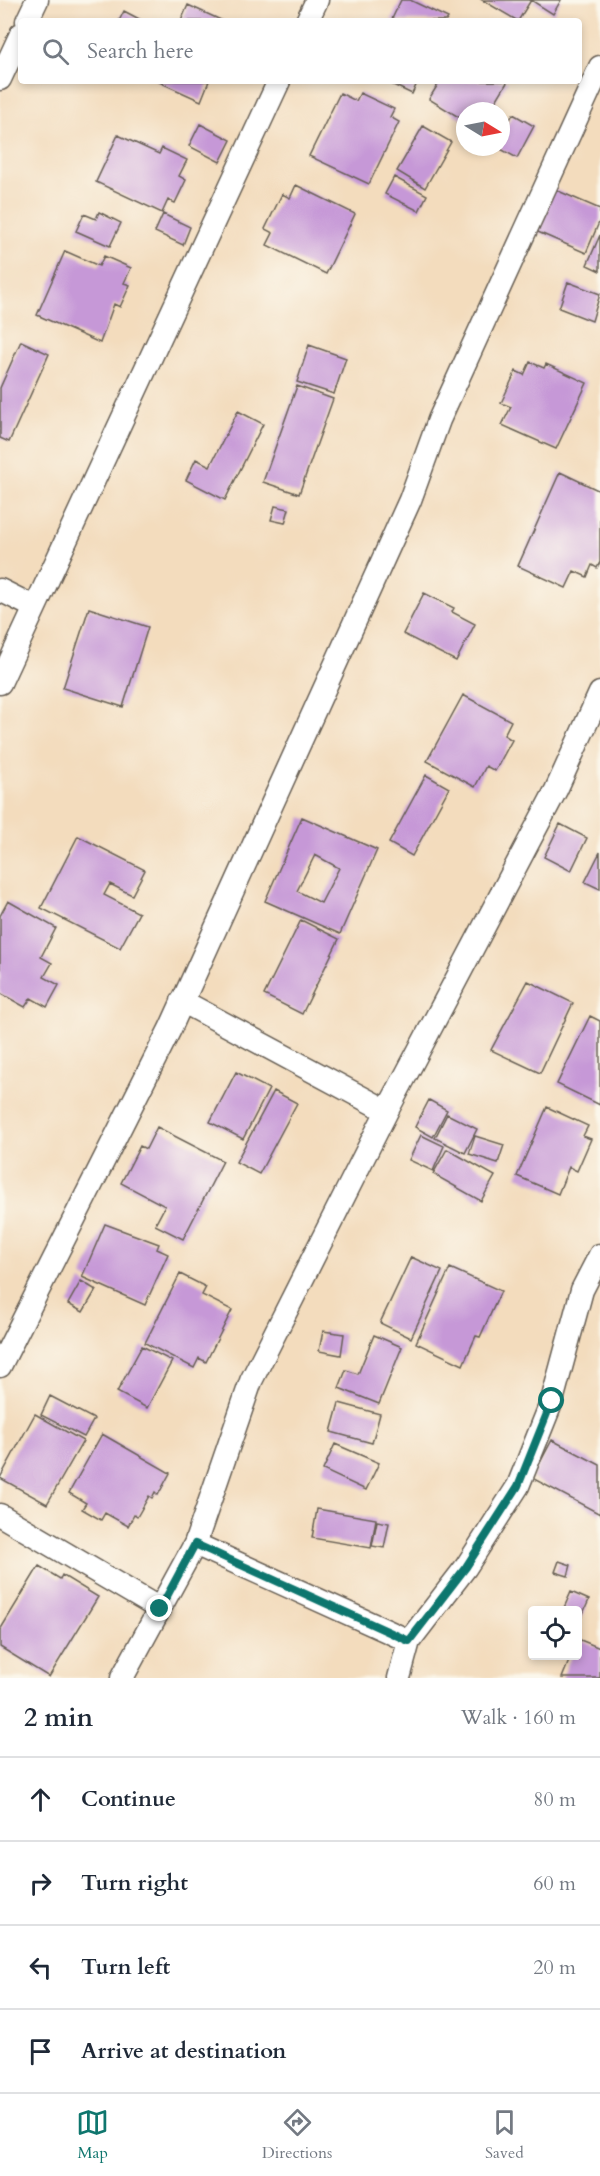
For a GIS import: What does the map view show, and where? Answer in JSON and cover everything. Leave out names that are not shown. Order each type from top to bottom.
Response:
[{"type":"street","points":[[28,18],[37,0]]},
{"type":"street","points":[[308,18],[317,0]]},
{"type":"street","points":[[0,78],[12,40]]},
{"type":"street","points":[[0,1366],[170,1029],[410,500],[439,420],[600,67]]},
{"type":"street","points":[[0,683],[278,84]]},
{"type":"street","points":[[0,590],[34,607]]},
{"type":"street","points":[[122,1678],[195,1544],[251,1381],[387,1111],[556,790],[600,693]]},
{"type":"street","points":[[182,1001],[387,1111]]},
{"type":"street","points":[[399,1678],[409,1641],[466,1567],[518,1486],[552,1401],[582,1290],[600,1255]]},
{"type":"street","points":[[0,1515],[160,1609]]},
{"type":"street","points":[[195,1544],[409,1641]]},
{"type":"building","points":[[401,0],[410,0],[448,18],[392,18]]},
{"type":"building","points":[[482,0],[531,0],[520,18],[513,18]]},
{"type":"building","points":[[531,0],[561,0],[553,14]]},
{"type":"building","points":[[188,5],[216,18],[182,18]]},
{"type":"building","points":[[124,11],[137,18],[120,18]]},
{"type":"building","points":[[164,84],[208,84],[201,101]]},
{"type":"building","points":[[391,84],[417,84],[412,94]]},
{"type":"building","points":[[438,84],[506,84],[495,102],[456,102],[456,116],[429,99]]},
{"type":"building","points":[[340,93],[356,101],[360,93],[394,109],[390,117],[399,122],[369,184],[309,156]]},
{"type":"building","points":[[513,114],[534,126],[517,158],[510,154],[510,120]]},
{"type":"building","points":[[200,124],[231,140],[220,162],[189,146]]},
{"type":"building","points":[[423,126],[451,142],[425,188],[397,171]]},
{"type":"building","points":[[118,135],[159,154],[162,148],[187,160],[179,176],[186,180],[175,203],[168,200],[162,213],[96,182]]},
{"type":"building","points":[[394,177],[427,195],[419,211],[385,194]]},
{"type":"building","points":[[296,185],[355,214],[326,274],[267,245],[273,233],[265,229],[282,194],[290,198]]},
{"type":"building","points":[[549,187],[600,209],[600,220],[586,253],[531,229]]},
{"type":"building","points":[[99,212],[121,223],[110,246],[76,231],[84,214],[96,219]]},
{"type":"building","points":[[163,214],[190,227],[183,245],[155,232]]},
{"type":"building","points":[[600,235],[600,271],[587,265]]},
{"type":"building","points":[[65,251],[99,266],[104,256],[131,268],[124,283],[130,285],[120,307],[114,304],[100,343],[37,315]]},
{"type":"building","points":[[568,282],[600,294],[592,321],[559,308]]},
{"type":"building","points":[[21,341],[49,354],[9,442],[0,438],[0,388]]},
{"type":"building","points":[[309,345],[346,358],[334,394],[297,382]]},
{"type":"building","points":[[530,362],[544,368],[546,364],[587,383],[556,449],[502,425],[511,407],[501,403],[516,371],[524,375]]},
{"type":"building","points":[[297,386],[333,399],[299,494],[263,482]]},
{"type":"building","points":[[238,411],[263,424],[225,500],[186,480],[196,459],[210,466]]},
{"type":"building","points":[[560,472],[600,491],[600,562],[597,568],[592,565],[587,577],[574,571],[566,588],[518,566]]},
{"type":"building","points":[[275,506],[289,509],[285,523],[271,520]]},
{"type":"building","points":[[424,593],[454,608],[452,612],[475,624],[456,661],[403,634]]},
{"type":"building","points":[[89,608],[148,627],[123,707],[63,688]]},
{"type":"building","points":[[463,695],[511,721],[504,735],[512,740],[495,771],[486,766],[475,787],[427,761]]},
{"type":"building","points":[[426,775],[449,788],[412,856],[389,843]]},
{"type":"building","points":[[302,817],[377,850],[340,934],[265,901]],"holes":[[[315,855],[339,868],[321,903],[297,891]]]},
{"type":"building","points":[[560,824],[587,838],[571,871],[544,857]]},
{"type":"building","points":[[78,836],[145,870],[132,895],[110,884],[104,895],[139,913],[120,948],[41,908]]},
{"type":"building","points":[[600,852],[600,889],[585,882]]},
{"type":"building","points":[[8,901],[56,928],[41,957],[52,963],[44,977],[59,985],[47,1007],[31,998],[25,1007],[0,993],[0,916]]},
{"type":"building","points":[[301,920],[339,939],[302,1014],[264,995]]},
{"type":"building","points":[[528,981],[573,1003],[540,1073],[491,1050]]},
{"type":"building","points":[[590,1016],[600,1021],[600,1105],[557,1084]]},
{"type":"building","points":[[236,1072],[269,1089],[243,1139],[210,1122]]},
{"type":"building","points":[[274,1091],[297,1103],[259,1174],[236,1162]]},
{"type":"building","points":[[429,1100],[447,1110],[433,1137],[415,1127]]},
{"type":"building","points":[[547,1107],[588,1126],[583,1136],[591,1139],[577,1171],[569,1167],[558,1194],[517,1176]]},
{"type":"building","points":[[447,1114],[477,1129],[465,1153],[435,1138]]},
{"type":"building","points":[[157,1127],[223,1161],[183,1239],[155,1225],[165,1206],[121,1183],[140,1146],[146,1149]]},
{"type":"building","points":[[421,1135],[444,1146],[433,1171],[409,1160]]},
{"type":"building","points":[[475,1136],[504,1145],[498,1163],[469,1154]]},
{"type":"building","points":[[447,1149],[495,1176],[481,1201],[433,1174]]},
{"type":"building","points":[[105,1224],[159,1244],[157,1249],[168,1254],[145,1305],[82,1277]]},
{"type":"building","points":[[411,1257],[442,1271],[411,1338],[380,1323]]},
{"type":"building","points":[[450,1268],[501,1291],[480,1337],[476,1336],[463,1365],[416,1343]]},
{"type":"building","points":[[180,1274],[206,1287],[202,1295],[232,1310],[206,1362],[199,1358],[194,1368],[145,1343]]},
{"type":"building","points":[[81,1281],[96,1290],[83,1312],[68,1304]]},
{"type":"building","points":[[323,1331],[344,1334],[341,1355],[319,1351]]},
{"type":"building","points":[[374,1335],[402,1347],[379,1404],[339,1388],[346,1370],[358,1374]]},
{"type":"building","points":[[142,1346],[172,1361],[147,1408],[117,1392]]},
{"type":"building","points":[[50,1396],[94,1419],[84,1437],[41,1415]]},
{"type":"building","points":[[339,1403],[380,1414],[372,1443],[331,1432]]},
{"type":"building","points":[[35,1414],[83,1441],[47,1504],[0,1478]]},
{"type":"building","points":[[102,1434],[170,1473],[158,1495],[155,1492],[152,1498],[149,1496],[137,1517],[134,1515],[128,1526],[105,1513],[101,1520],[82,1509],[86,1503],[69,1493]]},
{"type":"building","points":[[552,1440],[600,1465],[600,1514],[532,1478]]},
{"type":"building","points":[[335,1444],[379,1463],[366,1490],[323,1470]]},
{"type":"building","points":[[317,1509],[376,1519],[371,1548],[312,1538]]},
{"type":"building","points":[[377,1521],[389,1523],[384,1548],[372,1546]]},
{"type":"building","points":[[559,1561],[571,1565],[568,1576],[555,1572]]},
{"type":"building","points":[[39,1566],[60,1579],[62,1575],[98,1597],[49,1677],[0,1647],[0,1630]]},
{"type":"building","points":[[571,1592],[589,1600],[582,1616],[582,1606],[565,1606]]},
{"type":"building","points":[[582,1641],[600,1648],[600,1678],[562,1678],[569,1660],[582,1660]]},
{"type":"route","points":[[160,1609],[195,1544],[409,1641],[466,1567],[518,1486],[552,1401]]}]
